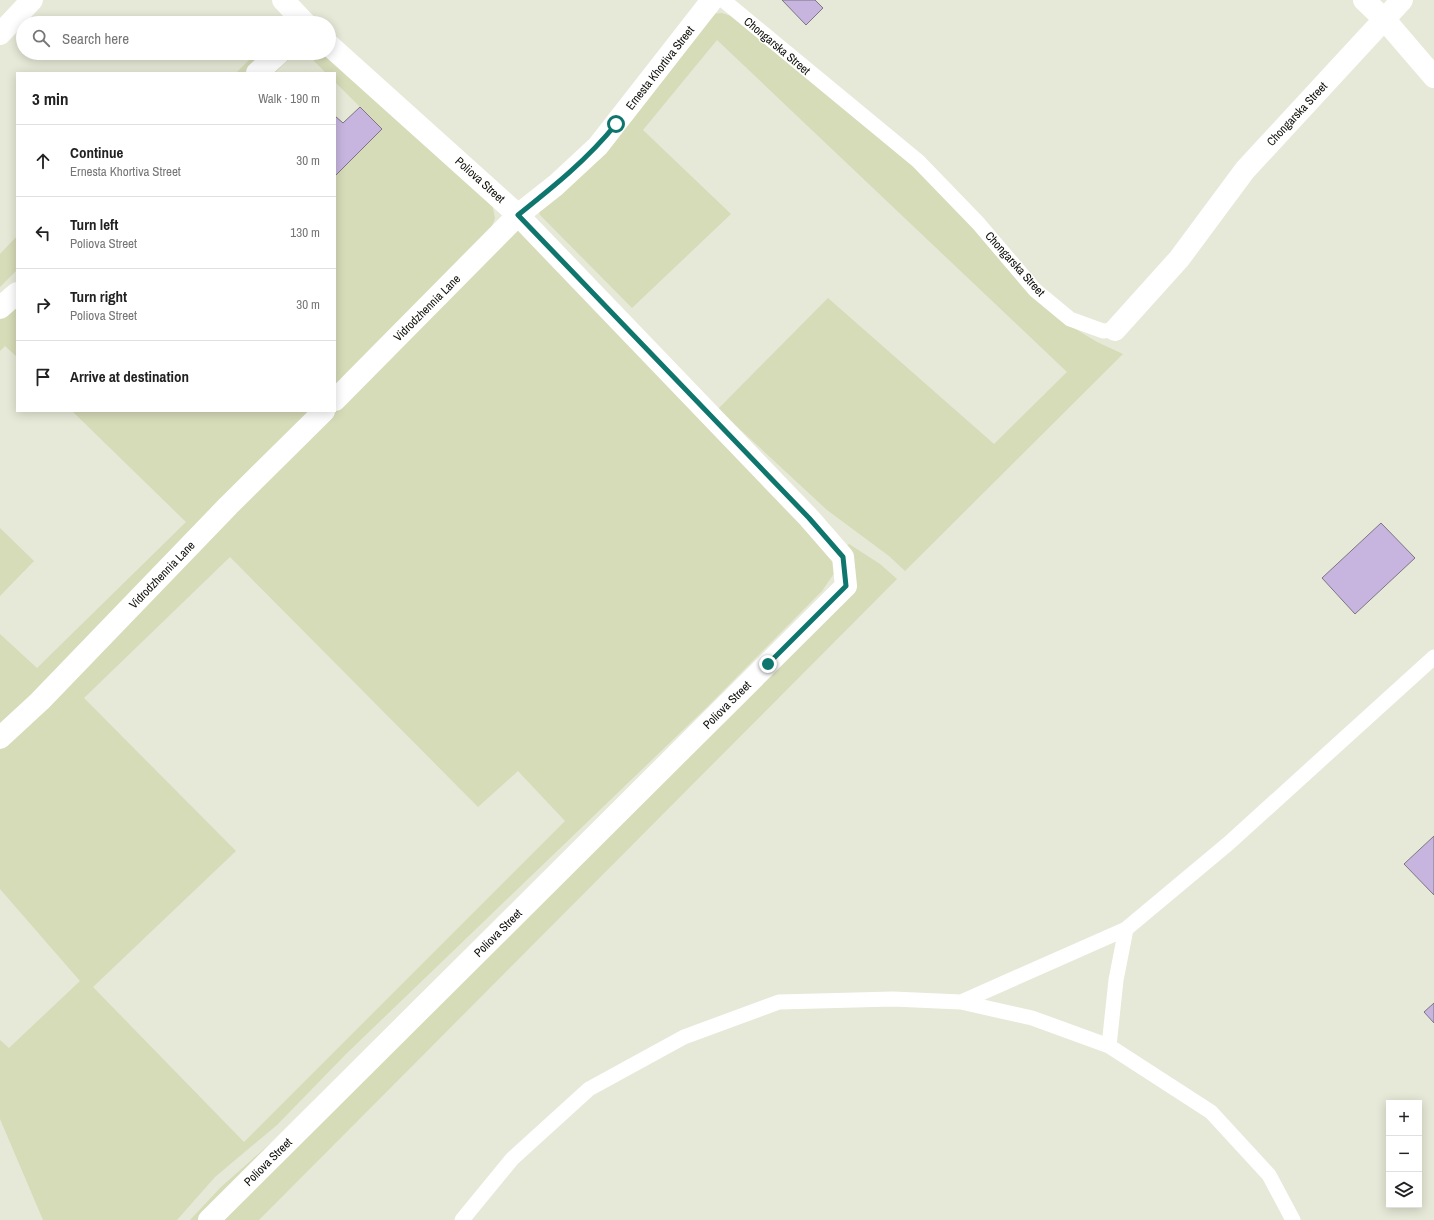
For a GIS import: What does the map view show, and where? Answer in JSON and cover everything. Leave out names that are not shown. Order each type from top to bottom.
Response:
[{"type":"street","points":[[17,16],[32,0]]},
{"type":"street","points":[[282,0],[298,16]]},
{"type":"street","name":"Ernesta Khortiva Street","points":[[518,215],[556,185],[598,146],[712,0]]},
{"type":"street","points":[[1364,0],[1385,20],[1434,77]]},
{"type":"street","name":"Chongarska Street","points":[[1115,330],[1179,259],[1245,170],[1402,0]]},
{"type":"street","points":[[0,34],[16,17]]},
{"type":"street","name":"Poliova Street","points":[[209,1220],[846,586],[843,557],[809,518],[518,215],[336,51]]},
{"type":"street","points":[[258,72],[271,60]]},
{"type":"street","name":"Vidrodzhennia Lane","points":[[336,399],[518,215]]},
{"type":"street","points":[[0,308],[16,294]]},
{"type":"street","name":"Vidrodzhennia Lane","points":[[0,738],[40,701],[228,506],[323,412]]},
{"type":"lane","name":"Chongarska Street","points":[[722,0],[918,161],[978,223],[1035,290],[1070,319],[1103,331],[1115,330]]},
{"type":"lane","points":[[961,1002],[1126,929],[1229,843],[1434,657]]},
{"type":"lane","points":[[1110,1046],[1116,980],[1126,929]]},
{"type":"lane","points":[[462,1220],[512,1159],[589,1088],[684,1037],[779,1002],[893,999],[961,1002],[1032,1018],[1110,1046],[1211,1112],[1270,1174],[1293,1220]]},
{"type":"green space","points":[[722,13],[734,17],[926,173],[1069,325],[1097,342],[1123,354],[905,571],[889,556],[827,510],[718,409],[828,298],[994,444],[1067,372],[717,40],[643,130],[731,214],[632,308],[540,215],[538,208],[711,14]]},
{"type":"green space","points":[[336,59],[491,199],[495,218],[491,229],[336,390],[336,175],[382,129],[336,83],[336,72],[325,72],[313,60]]},
{"type":"green space","points":[[249,60],[288,60],[276,72],[237,72]]},
{"type":"green space","points":[[519,224],[833,538],[835,572],[822,591],[708,706],[346,1054],[277,1125],[215,1177],[177,1220],[43,1220],[0,1119],[0,1040],[9,1048],[80,981],[0,889],[0,743],[329,412],[336,412],[336,405]],"holes":[[[230,557],[478,807],[518,771],[565,821],[244,1142],[93,987],[236,851],[84,698]]]},
{"type":"green space","points":[[16,237],[16,271],[0,287],[0,254]]},
{"type":"green space","points":[[16,285],[16,356],[5,346],[0,351],[0,301]]},
{"type":"green space","points":[[73,412],[314,412],[0,728],[0,634],[37,668],[186,522]]},
{"type":"green space","points":[[0,528],[34,561],[0,596]]},
{"type":"green space","points":[[849,544],[880,564],[897,579],[259,1220],[190,1220],[221,1187],[281,1134],[844,576],[846,546]]},
{"type":"building","points":[[782,0],[815,0],[823,8],[806,25]]},
{"type":"building","points":[[360,107],[382,129],[336,175],[336,117],[343,123]]},
{"type":"building","points":[[1381,523],[1415,558],[1355,614],[1322,578]]},
{"type":"building","points":[[1434,836],[1434,895],[1404,864]]},
{"type":"building","points":[[1434,1003],[1434,1023],[1424,1012]]},
{"type":"route","points":[[616,124],[598,146],[556,185],[518,215],[809,518],[843,557],[846,586],[768,664]]}]
